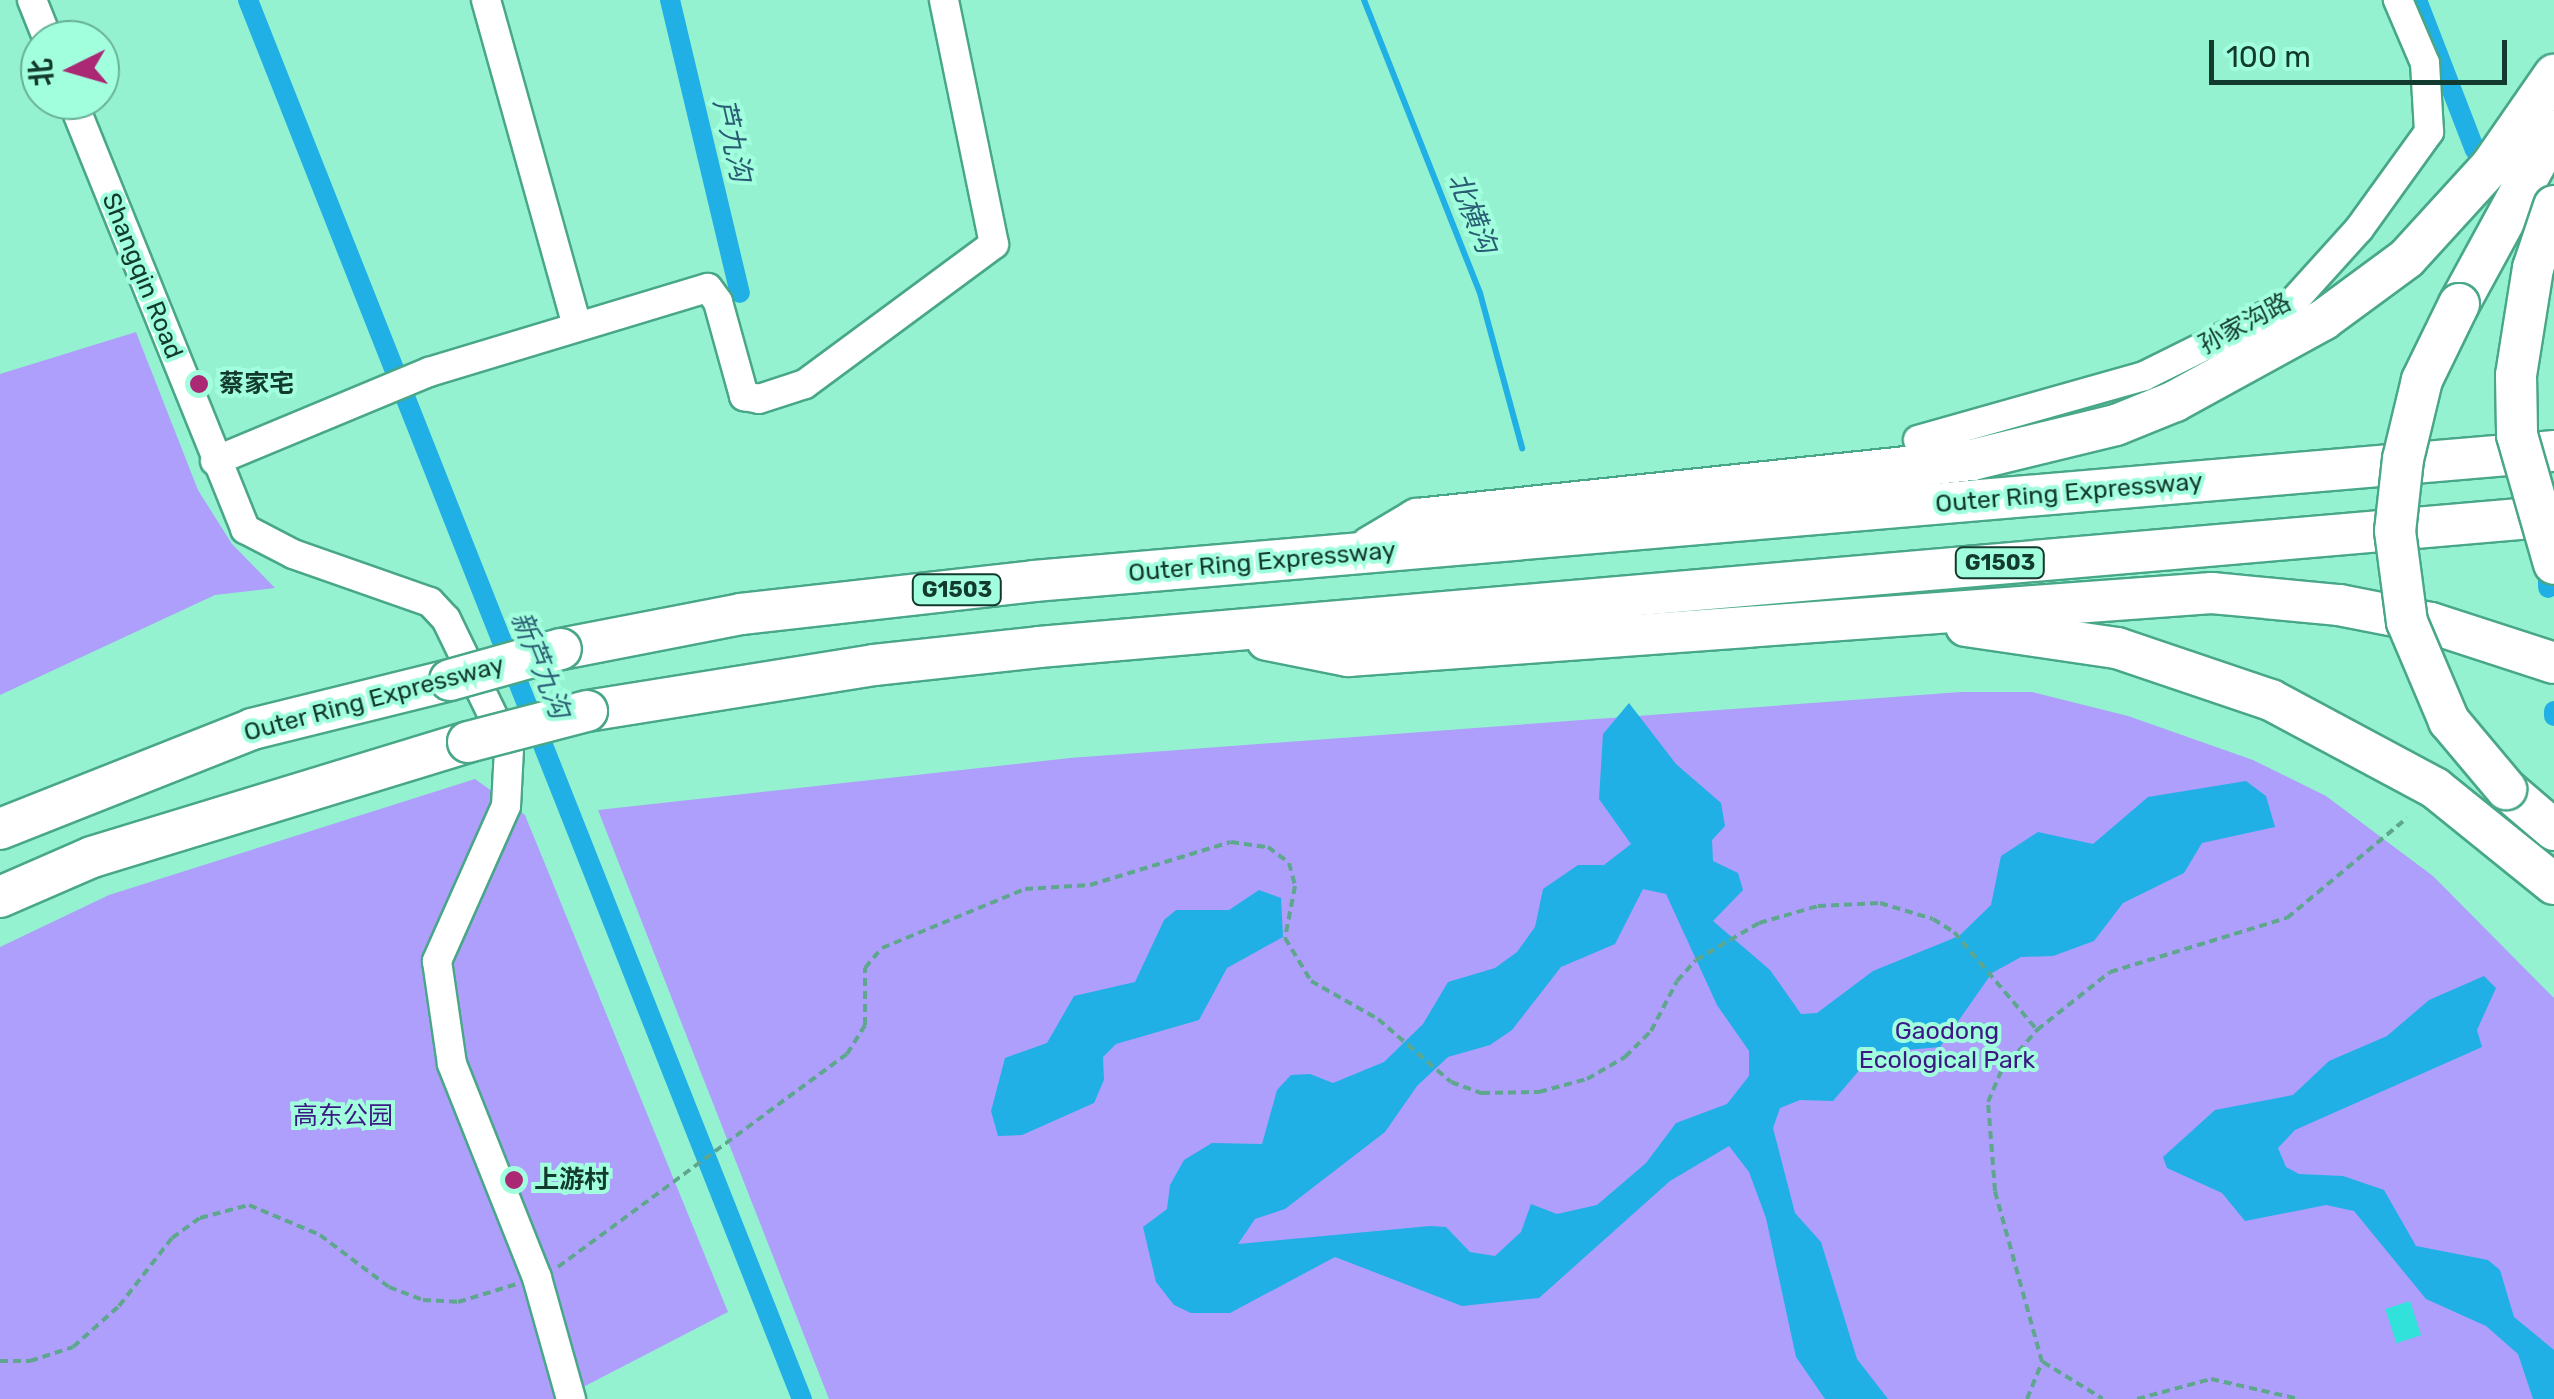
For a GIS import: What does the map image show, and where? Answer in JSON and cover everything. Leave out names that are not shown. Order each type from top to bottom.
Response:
[{"type":"highway","points":[[1358,554],[1417,520],[1972,460],[2116,425],[2239,370],[2407,258],[2491,166],[2554,75]]},
{"type":"highway","points":[[2554,130],[2422,380],[2403,459],[2395,531],[2407,622],[2449,721],[2506,789],[2554,830]]},
{"type":"highway","points":[[2554,206],[2533,268],[2516,375],[2517,435],[2554,564]]},
{"type":"highway","name":"Outer Ring Expressway","points":[[0,829],[252,729],[560,649],[741,614],[1358,554],[2554,451]]},
{"type":"highway","name":"G1503","points":[[0,898],[92,857],[468,742],[588,711],[874,665],[1224,630],[2554,516]]},
{"type":"highway","points":[[1224,630],[1348,656],[2136,594],[2272,596],[2431,623],[2554,663]]},
{"type":"highway","points":[[1931,611],[1955,624],[2117,648],[2270,700],[2435,788],[2554,884]]},
{"type":"street","points":[[486,0],[577,328]]},
{"type":"street","points":[[215,460],[430,372],[708,288],[718,302],[744,396],[759,399],[805,384],[994,244],[944,0]]},
{"type":"street","name":"孙家沟路","points":[[1918,440],[2144,376],[2292,302],[2359,230],[2429,132],[2425,63],[2398,0]]},
{"type":"street","name":"Shangqin Road","points":[[80,120],[245,530],[293,554],[430,602],[446,618],[509,749],[506,806],[437,961],[452,1064],[537,1278],[572,1399]]},
{"type":"path","points":[[2027,1399],[2042,1362],[2002,1232],[1988,1131],[1988,1102],[2001,1070],[2038,1030],[2110,972],[2287,918],[2406,818]]},
{"type":"path","points":[[0,1361],[73,1348],[119,1306],[172,1238],[200,1218],[249,1206],[320,1235],[389,1288],[423,1300],[458,1302],[537,1278],[671,1186],[847,1054],[865,1025],[865,968],[882,948],[1025,889],[1090,886],[1231,842],[1268,848],[1289,862],[1295,886],[1285,938],[1310,981],[1378,1019],[1451,1082],[1482,1093],[1539,1092],[1613,1065],[1651,1032],[1696,960],[1758,924],[1818,906],[1880,902],[1933,919],[1954,932],[2038,1030]]},
{"type":"path","points":[[2042,1362],[2103,1399]]},
{"type":"path","points":[[2137,1399],[2210,1379],[2300,1399]]},
{"type":"green space","points":[[136,332],[198,490],[232,544],[275,588],[215,595],[0,695],[0,374]]},
{"type":"green space","name":"Gaodong Ecological Park","points":[[1961,692],[2032,692],[2128,716],[2253,760],[2326,796],[2433,876],[2554,998],[2554,1399],[829,1399],[598,810],[1070,758]]},
{"type":"green space","name":"高东公园","points":[[475,779],[525,815],[728,1312],[560,1399],[0,1399],[0,947],[109,895]]},
{"type":"water","points":[[1629,703],[1676,764],[1721,803],[1725,826],[1712,840],[1713,861],[1738,873],[1743,890],[1713,921],[1770,970],[1801,1014],[1817,1013],[1873,971],[1959,936],[1991,905],[2001,856],[2038,832],[2093,844],[2148,797],[2246,781],[2266,796],[2275,827],[2202,843],[2184,873],[2123,903],[2094,941],[2053,956],[2021,957],[1992,973],[1940,1047],[1874,1053],[1833,1101],[1800,1100],[1780,1108],[1773,1128],[1795,1213],[1821,1242],[1857,1359],[1888,1399],[1825,1399],[1796,1357],[1766,1218],[1749,1172],[1729,1146],[1670,1181],[1539,1298],[1462,1306],[1335,1257],[1230,1313],[1191,1313],[1174,1305],[1156,1282],[1143,1227],[1167,1209],[1170,1185],[1184,1160],[1212,1143],[1262,1144],[1277,1090],[1291,1075],[1310,1074],[1333,1083],[1384,1062],[1423,1024],[1448,982],[1495,968],[1517,952],[1535,927],[1543,889],[1578,865],[1604,865],[1631,844],[1599,799],[1603,734]],"holes":[[[1643,889],[1666,894],[1717,1005],[1749,1051],[1749,1076],[1727,1104],[1676,1123],[1646,1163],[1597,1205],[1557,1214],[1531,1204],[1521,1232],[1495,1256],[1470,1252],[1446,1227],[1430,1226],[1238,1244],[1255,1219],[1285,1209],[1385,1132],[1417,1086],[1448,1057],[1490,1045],[1512,1030],[1561,967],[1615,944]]]},
{"type":"water","points":[[1259,890],[1281,898],[1283,937],[1227,968],[1199,1020],[1116,1044],[1103,1057],[1104,1080],[1094,1103],[1022,1135],[998,1136],[991,1111],[1005,1058],[1047,1043],[1074,996],[1135,982],[1164,920],[1176,910],[1229,910]]},
{"type":"water","points":[[2484,976],[2496,988],[2477,1030],[2482,1047],[2295,1130],[2278,1148],[2286,1167],[2299,1174],[2343,1176],[2384,1190],[2416,1246],[2488,1260],[2500,1270],[2514,1317],[2554,1350],[2554,1399],[2533,1399],[2518,1354],[2486,1326],[2426,1299],[2354,1211],[2326,1205],[2245,1221],[2222,1193],[2167,1168],[2163,1157],[2215,1110],[2293,1095],[2329,1061],[2387,1036],[2429,1000]]},
{"type":"building","points":[[2410,1301],[2421,1335],[2396,1343],[2385,1309]]},
{"type":"waterway","name":"新芦九沟","points":[[248,0],[802,1399]]},
{"type":"waterway","name":"芦九沟","points":[[670,0],[740,293]]},
{"type":"waterway","name":"北横沟","points":[[1364,0],[1480,293],[1522,448]]},
{"type":"waterway","points":[[2417,0],[2475,150]]},
{"type":"waterway","points":[[2547,555],[2548,588]]},
{"type":"waterway","points":[[2554,711],[2554,716]]},
{"type":"place","name":"蔡家宅","points":[[199,384]]},
{"type":"place","name":"上游村","points":[[514,1180]]}]
